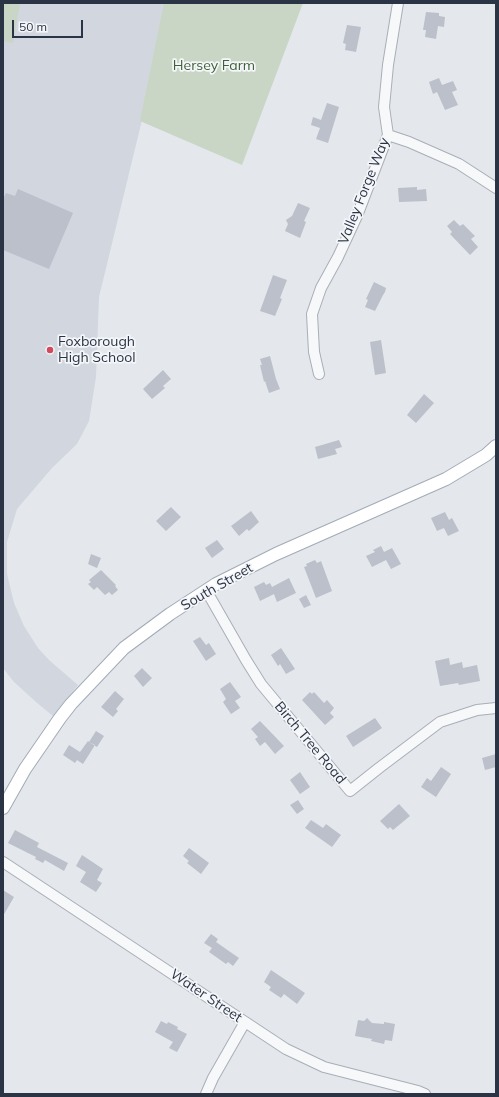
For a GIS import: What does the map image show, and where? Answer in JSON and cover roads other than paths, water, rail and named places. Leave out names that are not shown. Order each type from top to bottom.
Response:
[{"type":"main road","name":"South Street","points":[[3,808],[25,769],[60,718],[79,695],[124,648],[170,614],[216,584],[276,554],[446,479],[486,455],[496,446]]},
{"type":"street","name":"Valley Forge Way","points":[[319,374],[314,352],[312,314],[321,288],[338,257],[357,216],[388,135],[384,107],[388,65],[398,3]]},
{"type":"street","points":[[388,135],[409,142],[459,164],[496,188]]},
{"type":"street","name":"Birch Tree Road","points":[[206,590],[261,684],[350,791],[440,722],[477,710],[496,708]]},
{"type":"street","name":"Water Street","points":[[3,862],[286,1049],[324,1067],[425,1094]]},
{"type":"street","points":[[206,1094],[213,1078],[245,1022]]},
{"type":"place","name":"Foxborough High School","points":[[50,350]]},
{"type":"park label","name":"Hersey Farm","points":[[214,66]]}]
